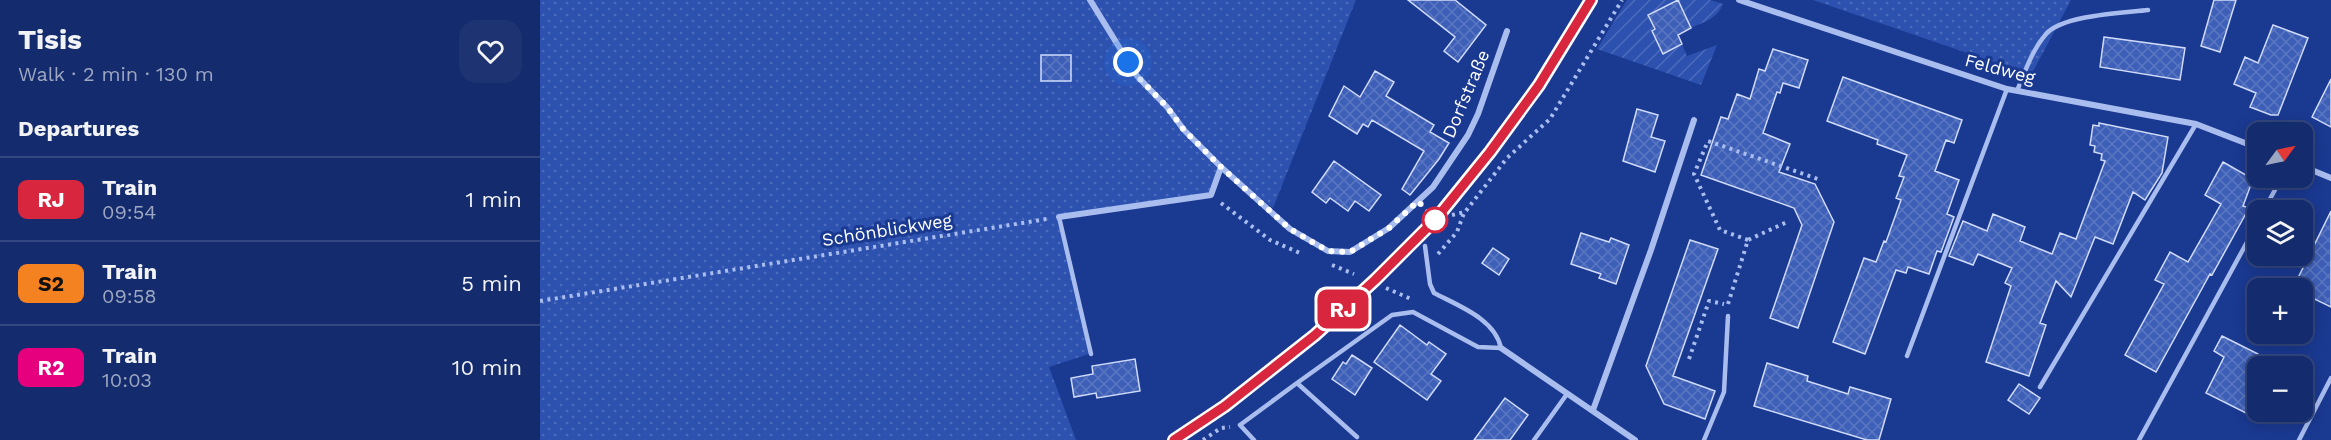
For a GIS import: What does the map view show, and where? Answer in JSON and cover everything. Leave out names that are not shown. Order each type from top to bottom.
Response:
[{"type":"street","name":"Dorfstraße","points":[[1090,0],[1137,76],[1167,107],[1184,130],[1290,229],[1328,251],[1350,252],[1389,228],[1433,187],[1452,161],[1478,114],[1507,31]]},
{"type":"street","name":"Feldweg","points":[[1739,0],[2007,89],[2196,124],[2247,144]]},
{"type":"street","points":[[1593,410],[1651,250],[1694,120]]},
{"type":"street","points":[[1059,217],[1211,195],[1221,167]]},
{"type":"street","points":[[2313,171],[2331,178]]},
{"type":"street","points":[[1501,348],[1635,440]]},
{"type":"lane","points":[[2017,91],[2036,48],[2048,31],[2066,21],[2148,10]]},
{"type":"lane","points":[[1907,356],[2007,89]]},
{"type":"lane","points":[[2040,387],[2196,124]]},
{"type":"lane","points":[[1059,217],[1091,354]]},
{"type":"lane","points":[[2139,440],[2247,242]]},
{"type":"lane","points":[[1254,440],[1240,425],[1392,315],[1413,312],[1478,347],[1501,348],[1493,328],[1434,293],[1430,284],[1425,246]]},
{"type":"lane","points":[[1704,440],[1724,392],[1728,316]]},
{"type":"lane","points":[[2299,440],[2331,378]]},
{"type":"lane","points":[[1298,383],[1358,437]]},
{"type":"lane","points":[[1534,440],[1567,394]]},
{"type":"path","points":[[1429,265],[1457,232],[1465,212],[1508,158],[1550,119],[1622,0]]},
{"type":"path","points":[[1787,222],[1748,240],[1720,230],[1694,174],[1708,141],[1818,179]]},
{"type":"path","points":[[1452,215],[1465,212]]},
{"type":"path","name":"Schönblickweg","points":[[540,301],[1059,217]]},
{"type":"path","points":[[1689,359],[1709,301],[1728,305],[1748,240]]},
{"type":"path","points":[[1203,440],[1221,428],[1240,425]]},
{"type":"shaded area","points":[[540,0],[1356,0],[1273,208],[1224,168],[1209,193],[1061,218],[1092,353],[1049,367],[1076,440],[540,440]]},
{"type":"shaded area","points":[[1627,0],[1678,0],[1648,15],[1663,53],[1682,44],[1687,56],[1717,45],[1701,85],[1597,49]]},
{"type":"shaded area","points":[[1678,0],[1710,0],[1723,4],[1714,17],[1691,28]]},
{"type":"shaded area","points":[[1813,0],[2071,0],[2031,75]]},
{"type":"building","points":[[1408,0],[1455,0],[1486,25],[1458,62],[1444,51],[1455,37]]},
{"type":"building","points":[[1678,0],[1691,28],[1678,35],[1682,44],[1663,54],[1652,31],[1655,29],[1648,15]]},
{"type":"building","points":[[2214,0],[2236,0],[2220,52],[2201,46]]},
{"type":"building","points":[[2273,25],[2308,38],[2278,115],[2271,115],[2250,107],[2256,93],[2234,84],[2245,57],[2258,63]]},
{"type":"building","points":[[2104,37],[2185,48],[2180,80],[2100,67]]},
{"type":"building","points":[[1773,49],[1808,60],[1799,88],[1783,83],[1780,93],[1777,92],[1763,133],[1790,144],[1779,172],[1815,184],[1834,222],[1798,328],[1770,318],[1802,225],[1794,208],[1701,175],[1721,117],[1728,119],[1737,94],[1750,99],[1759,69],[1765,71]]},
{"type":"building","points":[[1041,55],[1071,55],[1071,81],[1041,81]]},
{"type":"building","points":[[1375,71],[1394,82],[1386,96],[1434,125],[1430,132],[1449,143],[1410,195],[1402,189],[1424,151],[1372,120],[1368,127],[1363,124],[1357,134],[1329,116],[1344,86],[1360,97]]},
{"type":"building","points":[[1843,77],[1962,120],[1954,143],[1946,140],[1935,171],[1959,180],[1947,214],[1954,217],[1941,252],[1937,251],[1929,274],[1908,267],[1906,273],[1896,270],[1865,354],[1833,342],[1864,258],[1876,262],[1884,241],[1886,242],[1901,200],[1896,198],[1904,177],[1899,176],[1907,155],[1877,144],[1878,140],[1827,121]]},
{"type":"building","points":[[2331,79],[2331,127],[2312,117]]},
{"type":"building","points":[[1637,109],[1658,115],[1651,137],[1665,141],[1655,172],[1623,161]]},
{"type":"building","points":[[2099,123],[2168,137],[2162,173],[2145,200],[2133,192],[2113,244],[2095,237],[2071,297],[2056,281],[2040,323],[2046,325],[2029,376],[1986,362],[2011,286],[2005,283],[2012,268],[1978,254],[1973,265],[1949,256],[1963,221],[1987,231],[1993,214],[2025,227],[2020,241],[2052,254],[2060,233],[2076,239],[2105,161],[2101,160],[2102,154],[2094,152],[2095,146],[2090,145],[2093,125],[2099,126]]},
{"type":"building","points":[[1334,161],[1381,195],[1369,211],[1355,201],[1348,211],[1330,198],[1326,203],[1312,192]]},
{"type":"building","points":[[2223,162],[2247,176],[2247,188],[2250,188],[2243,206],[2247,207],[2247,212],[2156,372],[2125,355],[2164,284],[2155,280],[2170,252],[2188,262],[2221,204],[2205,195]]},
{"type":"building","points":[[2331,211],[2331,307],[2313,298],[2313,278],[2298,278],[2304,266],[2313,266],[2313,247]]},
{"type":"building","points":[[1581,233],[1609,242],[1611,238],[1629,245],[1616,284],[1599,278],[1601,274],[1571,264]]},
{"type":"building","points":[[1690,240],[1718,249],[1673,376],[1715,391],[1705,419],[1664,404],[1646,366]]},
{"type":"building","points":[[1493,248],[1509,259],[1499,275],[1482,263]]},
{"type":"building","points":[[1400,325],[1427,345],[1429,342],[1446,354],[1431,374],[1441,381],[1427,400],[1374,362]]},
{"type":"building","points":[[2222,336],[2258,354],[2258,356],[2247,356],[2247,414],[2206,393],[2224,357],[2214,351]]},
{"type":"building","points":[[1352,355],[1372,368],[1355,395],[1332,379],[1343,362],[1346,364]]},
{"type":"building","points":[[1135,359],[1140,391],[1097,398],[1096,393],[1074,397],[1071,378],[1093,374],[1092,366]]},
{"type":"building","points":[[1767,363],[1808,376],[1807,381],[1848,394],[1850,387],[1891,399],[1879,440],[1867,440],[1754,406]]},
{"type":"building","points":[[2019,384],[2040,398],[2029,414],[2008,400]]},
{"type":"building","points":[[1505,398],[1528,415],[1510,440],[1474,440]]},
{"type":"railway","points":[[1174,440],[1203,422],[1304,344],[1361,294],[1416,240],[1456,196],[1498,142],[1537,86],[1591,0]]},
{"type":"train","name":"RJ","points":[[1174,440],[1225,406],[1315,335],[1375,280],[1435,220],[1490,152],[1539,85],[1591,0]]},
{"type":"route","points":[[1128,62],[1137,76],[1167,107],[1184,130],[1221,167],[1290,229],[1328,251],[1350,252],[1389,228],[1418,201],[1435,220]]}]
